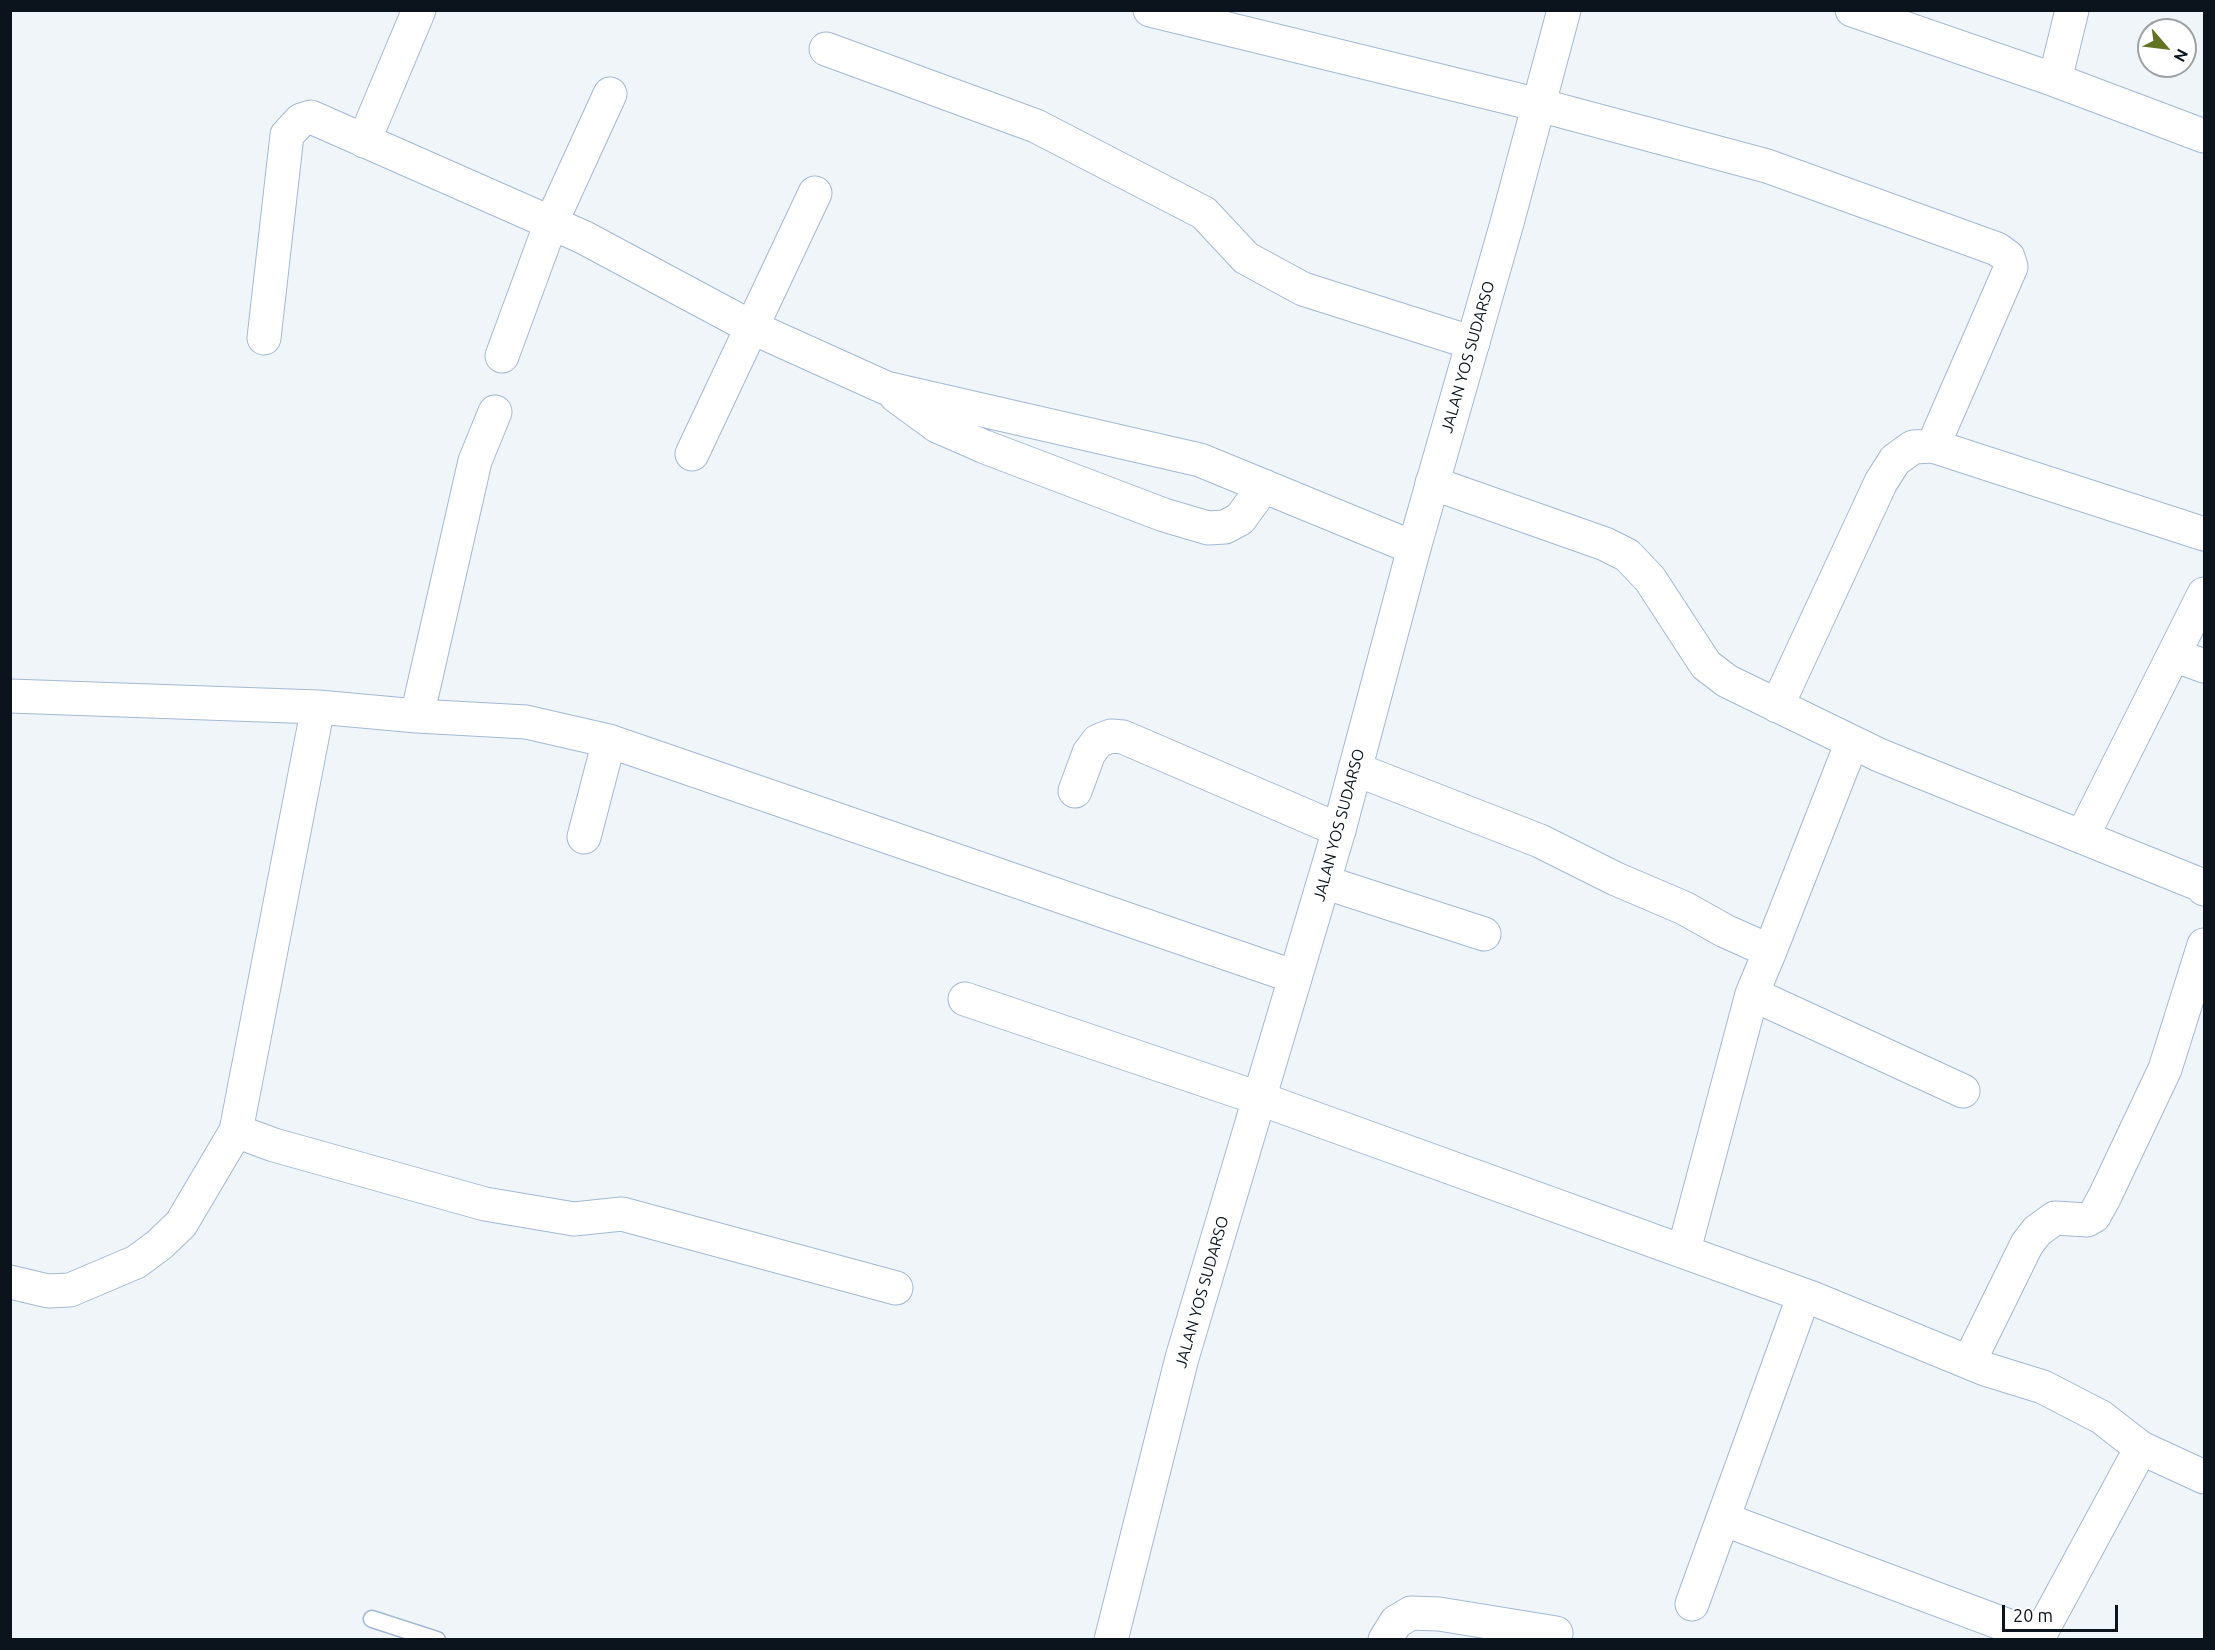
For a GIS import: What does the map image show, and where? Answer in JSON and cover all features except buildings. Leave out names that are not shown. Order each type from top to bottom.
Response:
[{"type":"main road","points":[[364,141],[419,10]]},
{"type":"main road","points":[[1150,10],[1539,105],[1767,166],[1996,249],[2008,256],[2011,267],[1933,446]]},
{"type":"main road","name":"JALAN YOS SUDARSO","points":[[1111,1640],[1182,1358],[1340,830],[1414,548],[1564,10]]},
{"type":"main road","points":[[1852,10],[2055,80],[2205,136]]},
{"type":"main road","points":[[2055,80],[2072,10]]},
{"type":"main road","points":[[826,49],[1036,126],[1204,213],[1246,258],[1303,289],[1473,343]]},
{"type":"main road","points":[[502,356],[551,223],[610,94]]},
{"type":"main road","points":[[264,338],[286,135],[301,120],[311,117],[582,237],[751,327],[886,388],[1200,460],[1414,548]]},
{"type":"main road","points":[[692,454],[814,193]]},
{"type":"main road","points":[[886,388],[913,411],[947,431],[1164,515],[1208,528],[1225,527],[1240,519],[1264,486]]},
{"type":"main road","points":[[417,716],[474,460],[495,412]]},
{"type":"main road","points":[[1777,706],[1881,482],[1895,460],[1913,447],[1933,446],[2205,534]]},
{"type":"main road","points":[[1432,483],[1594,540],[1627,555],[1650,579],[1706,665],[1726,681],[1879,755],[2201,885],[2205,889]]},
{"type":"main road","points":[[2082,837],[2205,594]]},
{"type":"main road","points":[[2174,655],[2205,666]]},
{"type":"main road","points":[[10,696],[318,707],[417,716],[526,722],[609,741],[1295,977]]},
{"type":"main road","points":[[10,1282],[48,1291],[70,1290],[136,1262],[159,1245],[181,1224],[236,1131],[318,707]]},
{"type":"main road","points":[[1075,790],[1089,753],[1098,741],[1111,736],[1124,737],[1340,830]]},
{"type":"main road","points":[[584,837],[609,741]]},
{"type":"main road","points":[[1684,1250],[1752,993],[1852,742]]},
{"type":"main road","points":[[1355,769],[1540,840],[1616,879],[1684,908],[1735,936],[1770,951]]},
{"type":"main road","points":[[1324,882],[1484,934]]},
{"type":"main road","points":[[1969,1362],[2027,1244],[2037,1231],[2055,1218],[2087,1220],[2094,1216],[2165,1069],[2202,969]]},
{"type":"main road","points":[[1752,993],[1964,1091]]},
{"type":"main road","points":[[964,999],[1258,1098],[1684,1250],[1804,1295],[1969,1362],[2043,1387],[2101,1417],[2141,1448],[2205,1477]]},
{"type":"main road","points":[[236,1131],[485,1204],[574,1219],[622,1214],[896,1288]]},
{"type":"main road","points":[[1692,1604],[1804,1295]]},
{"type":"main road","points":[[1723,1520],[2038,1638],[2141,1448]]},
{"type":"main road","points":[[1385,1640],[1396,1622],[1411,1613],[1439,1614],[1556,1633]]},
{"type":"lane","points":[[372,1618],[437,1640]]}]
